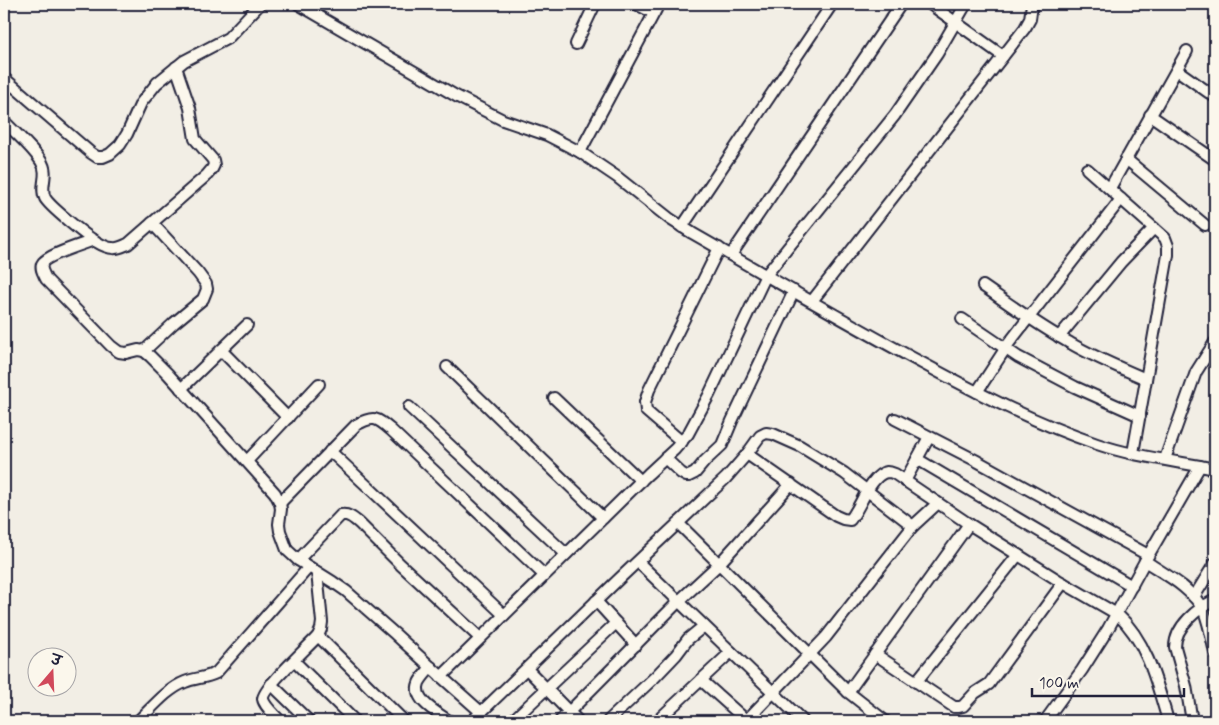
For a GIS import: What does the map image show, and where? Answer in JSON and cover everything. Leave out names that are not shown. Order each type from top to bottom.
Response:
[{"type":"street","points":[[4,78],[91,153],[103,158],[120,145],[141,103],[157,83],[193,55],[228,38],[260,4]]},
{"type":"street","points":[[298,4],[456,96],[504,120],[547,135],[580,152],[617,177],[682,227],[870,335],[977,392],[1068,433],[1113,448],[1215,469]]},
{"type":"street","points":[[576,44],[595,4]]},
{"type":"street","points":[[580,152],[657,8],[636,4]]},
{"type":"street","points":[[682,227],[832,4]]},
{"type":"street","points":[[731,255],[901,4]]},
{"type":"street","points":[[930,4],[1003,56]]},
{"type":"street","points":[[441,676],[682,442],[701,412],[766,275],[894,116],[932,62],[966,4]]},
{"type":"street","points":[[812,301],[1025,28],[1030,19],[1032,7],[1023,4]]},
{"type":"street","points":[[1110,188],[1187,51]]},
{"type":"street","points":[[4,121],[40,160],[44,167],[43,191],[45,199],[94,240],[112,248],[118,248],[128,244],[207,175],[214,165],[213,160],[195,138],[188,102],[176,67]]},
{"type":"street","points":[[1177,70],[1215,97]]},
{"type":"street","points":[[1150,115],[1215,160]]},
{"type":"street","points":[[1126,159],[1205,225]]},
{"type":"street","points":[[1087,169],[1166,238],[1168,246],[1134,453]]},
{"type":"street","points":[[977,392],[1005,349],[1121,199]]},
{"type":"street","points":[[144,352],[174,323],[203,299],[207,289],[206,284],[198,273],[152,223]]},
{"type":"street","points":[[1059,337],[1121,262],[1154,228]]},
{"type":"street","points":[[94,240],[43,261],[42,266],[46,279],[111,346],[119,352],[126,353],[138,350],[144,352],[159,365],[275,492],[281,509],[280,531],[287,550],[298,560],[358,601],[482,713]]},
{"type":"street","points":[[682,442],[646,411],[645,402],[649,390],[719,248]]},
{"type":"street","points":[[983,286],[1059,337],[1112,365],[1146,379]]},
{"type":"street","points":[[665,458],[681,473],[690,476],[696,473],[705,461],[722,445],[794,291]]},
{"type":"street","points":[[962,319],[1005,349],[1075,387],[1140,416]]},
{"type":"street","points":[[181,389],[247,325]]},
{"type":"street","points":[[1165,459],[1196,372],[1215,342]]},
{"type":"street","points":[[221,350],[288,418]]},
{"type":"street","points":[[447,367],[603,518]]},
{"type":"street","points":[[247,461],[319,384]]},
{"type":"street","points":[[554,398],[641,481]]},
{"type":"street","points":[[409,407],[566,554]]},
{"type":"street","points":[[280,503],[356,425],[370,418],[378,419],[544,575]]},
{"type":"street","points":[[895,419],[958,451],[1123,542],[1147,558],[1194,597],[1204,613],[1215,653]]},
{"type":"street","points":[[472,721],[726,478],[760,436],[766,433],[773,434],[800,446],[844,473],[913,526]]},
{"type":"street","points":[[905,481],[929,437]]},
{"type":"street","points":[[330,451],[504,615]]},
{"type":"street","points":[[747,454],[843,520],[850,520],[856,513],[874,480],[887,472],[895,474],[1018,555],[1117,614],[1132,630],[1144,650],[1168,721]]},
{"type":"street","points":[[917,459],[1132,586]]},
{"type":"street","points":[[1050,720],[1117,614],[1200,466]]},
{"type":"street","points":[[560,721],[719,564],[791,484]]},
{"type":"street","points":[[701,680],[746,721],[833,629],[913,526],[938,503]]},
{"type":"street","points":[[298,560],[341,515],[346,514],[359,523],[414,578],[480,638]]},
{"type":"street","points":[[678,524],[848,692],[885,721]]},
{"type":"street","points":[[848,692],[969,524]]},
{"type":"street","points":[[916,682],[1018,555]]},
{"type":"street","points":[[638,562],[804,721]]},
{"type":"street","points":[[1194,597],[1215,563]]},
{"type":"street","points":[[280,721],[263,700],[264,694],[271,684],[318,636],[321,629],[322,622],[313,570]]},
{"type":"street","points":[[138,721],[176,687],[185,682],[209,677],[216,673],[313,570]]},
{"type":"street","points":[[875,654],[954,706],[963,706],[976,693],[989,684],[1063,583]]},
{"type":"street","points":[[1192,721],[1175,641],[1185,624],[1201,607],[1215,600]]},
{"type":"street","points":[[596,601],[636,645]]},
{"type":"street","points":[[512,721],[616,623]]},
{"type":"street","points":[[608,721],[650,682],[688,639],[704,626]]},
{"type":"street","points":[[318,636],[404,721]]},
{"type":"street","points":[[657,721],[731,652]]},
{"type":"street","points":[[294,661],[355,721]]},
{"type":"street","points":[[431,668],[419,682],[418,693],[420,699],[449,721]]},
{"type":"street","points":[[527,669],[578,721]]},
{"type":"street","points":[[271,684],[308,721]]}]
